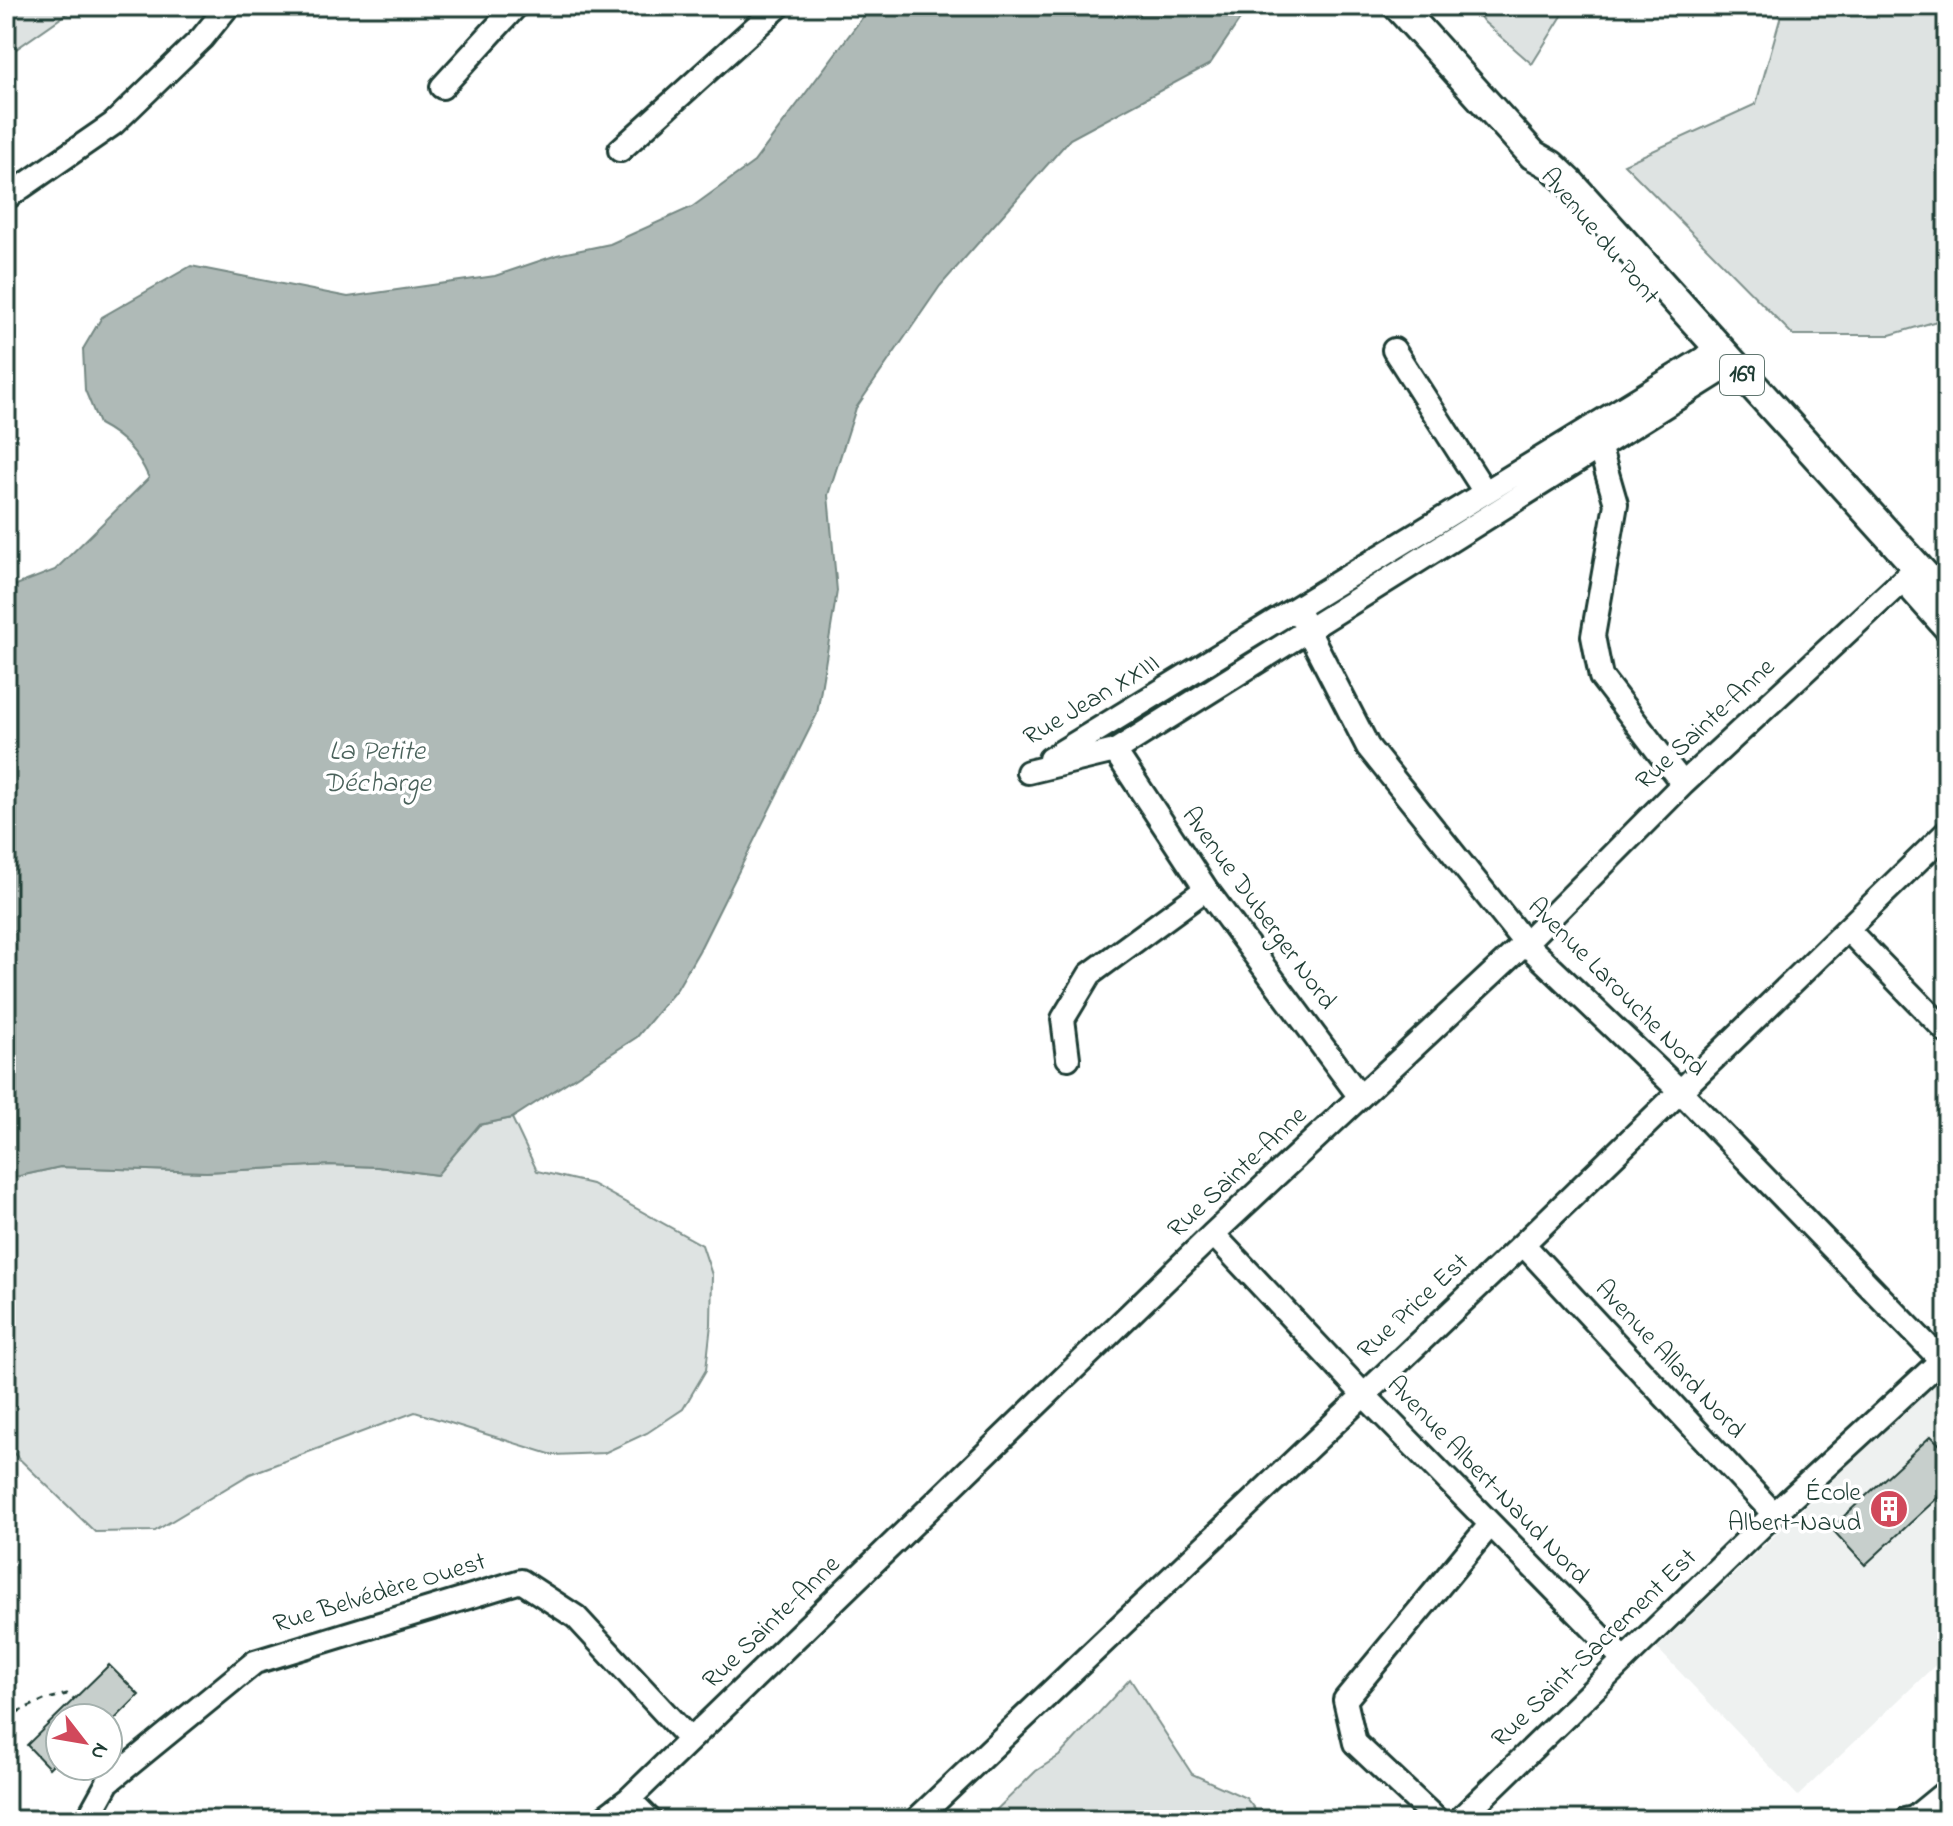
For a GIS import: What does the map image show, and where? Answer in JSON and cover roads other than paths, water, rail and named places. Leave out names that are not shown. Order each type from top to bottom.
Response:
[{"type":"main road","name":"Avenue du Pont","points":[[1398,6],[1533,155],[1551,165],[1569,182],[1717,361],[1910,573],[1947,626]]},
{"type":"main road","name":"Avenue du Pont","points":[[1910,573],[1947,600]]},
{"type":"street","points":[[6,198],[113,124],[202,38],[228,6]]},
{"type":"street","points":[[442,87],[516,6]]},
{"type":"street","points":[[620,150],[779,6]]},
{"type":"street","points":[[1394,350],[1485,492]]},
{"type":"street","name":"Rue Jean XXIII","points":[[1717,361],[1600,449],[1115,751],[1028,772],[1485,492],[1717,361]]},
{"type":"street","points":[[1600,449],[1616,504],[1593,636],[1601,677],[1683,784]]},
{"type":"street","name":"Rue Sainte-Anne","points":[[601,1820],[629,1799],[1213,1234],[1525,943],[1683,784],[1910,573]]},
{"type":"street","name":"Avenue Larouche Nord","points":[[1297,609],[1368,747],[1525,943],[1679,1090],[1945,1361]]},
{"type":"street","name":"Avenue Duberger Nord","points":[[1115,751],[1206,889],[1360,1097]]},
{"type":"street","name":"Rue Price Est","points":[[916,1820],[1523,1244],[1947,832]]},
{"type":"street","points":[[1068,1058],[1063,1019],[1090,974],[1206,889]]},
{"type":"street","points":[[1847,929],[1947,1032]]},
{"type":"street","name":"Avenue Albert-Naud Nord","points":[[1213,1234],[1363,1394],[1624,1660]]},
{"type":"street","name":"Avenue Allard Nord","points":[[1523,1244],[1774,1514]]},
{"type":"street","name":"Rue Saint-Sacrement Est","points":[[1459,1820],[1774,1514],[1945,1361]]},
{"type":"street","points":[[1437,1820],[1355,1743],[1345,1700],[1490,1525]]},
{"type":"street","name":"Rue Belvédère Ouest","points":[[87,1820],[108,1782],[255,1662],[521,1581],[576,1617],[690,1740]]},
{"type":"street","points":[[1905,1820],[1914,1818],[1947,1791]]},
{"type":"street","points":[[629,1799],[650,1820]]},
{"type":"water","name":"La Petite Décharge","points":[[871,6],[1255,6],[1243,15],[1210,64],[1070,139],[940,286],[856,408],[828,495],[837,591],[817,714],[677,989],[637,1037],[512,1118],[479,1125],[437,1175],[378,1167],[330,1165],[206,1172],[60,1167],[6,1179],[6,589],[55,570],[149,478],[129,446],[99,424],[85,390],[83,349],[102,317],[191,266],[348,297],[495,276],[557,255],[610,244],[692,207],[754,162]]},
{"type":"place","name":"École Albert-Naud","points":[[1889,1509]]}]
